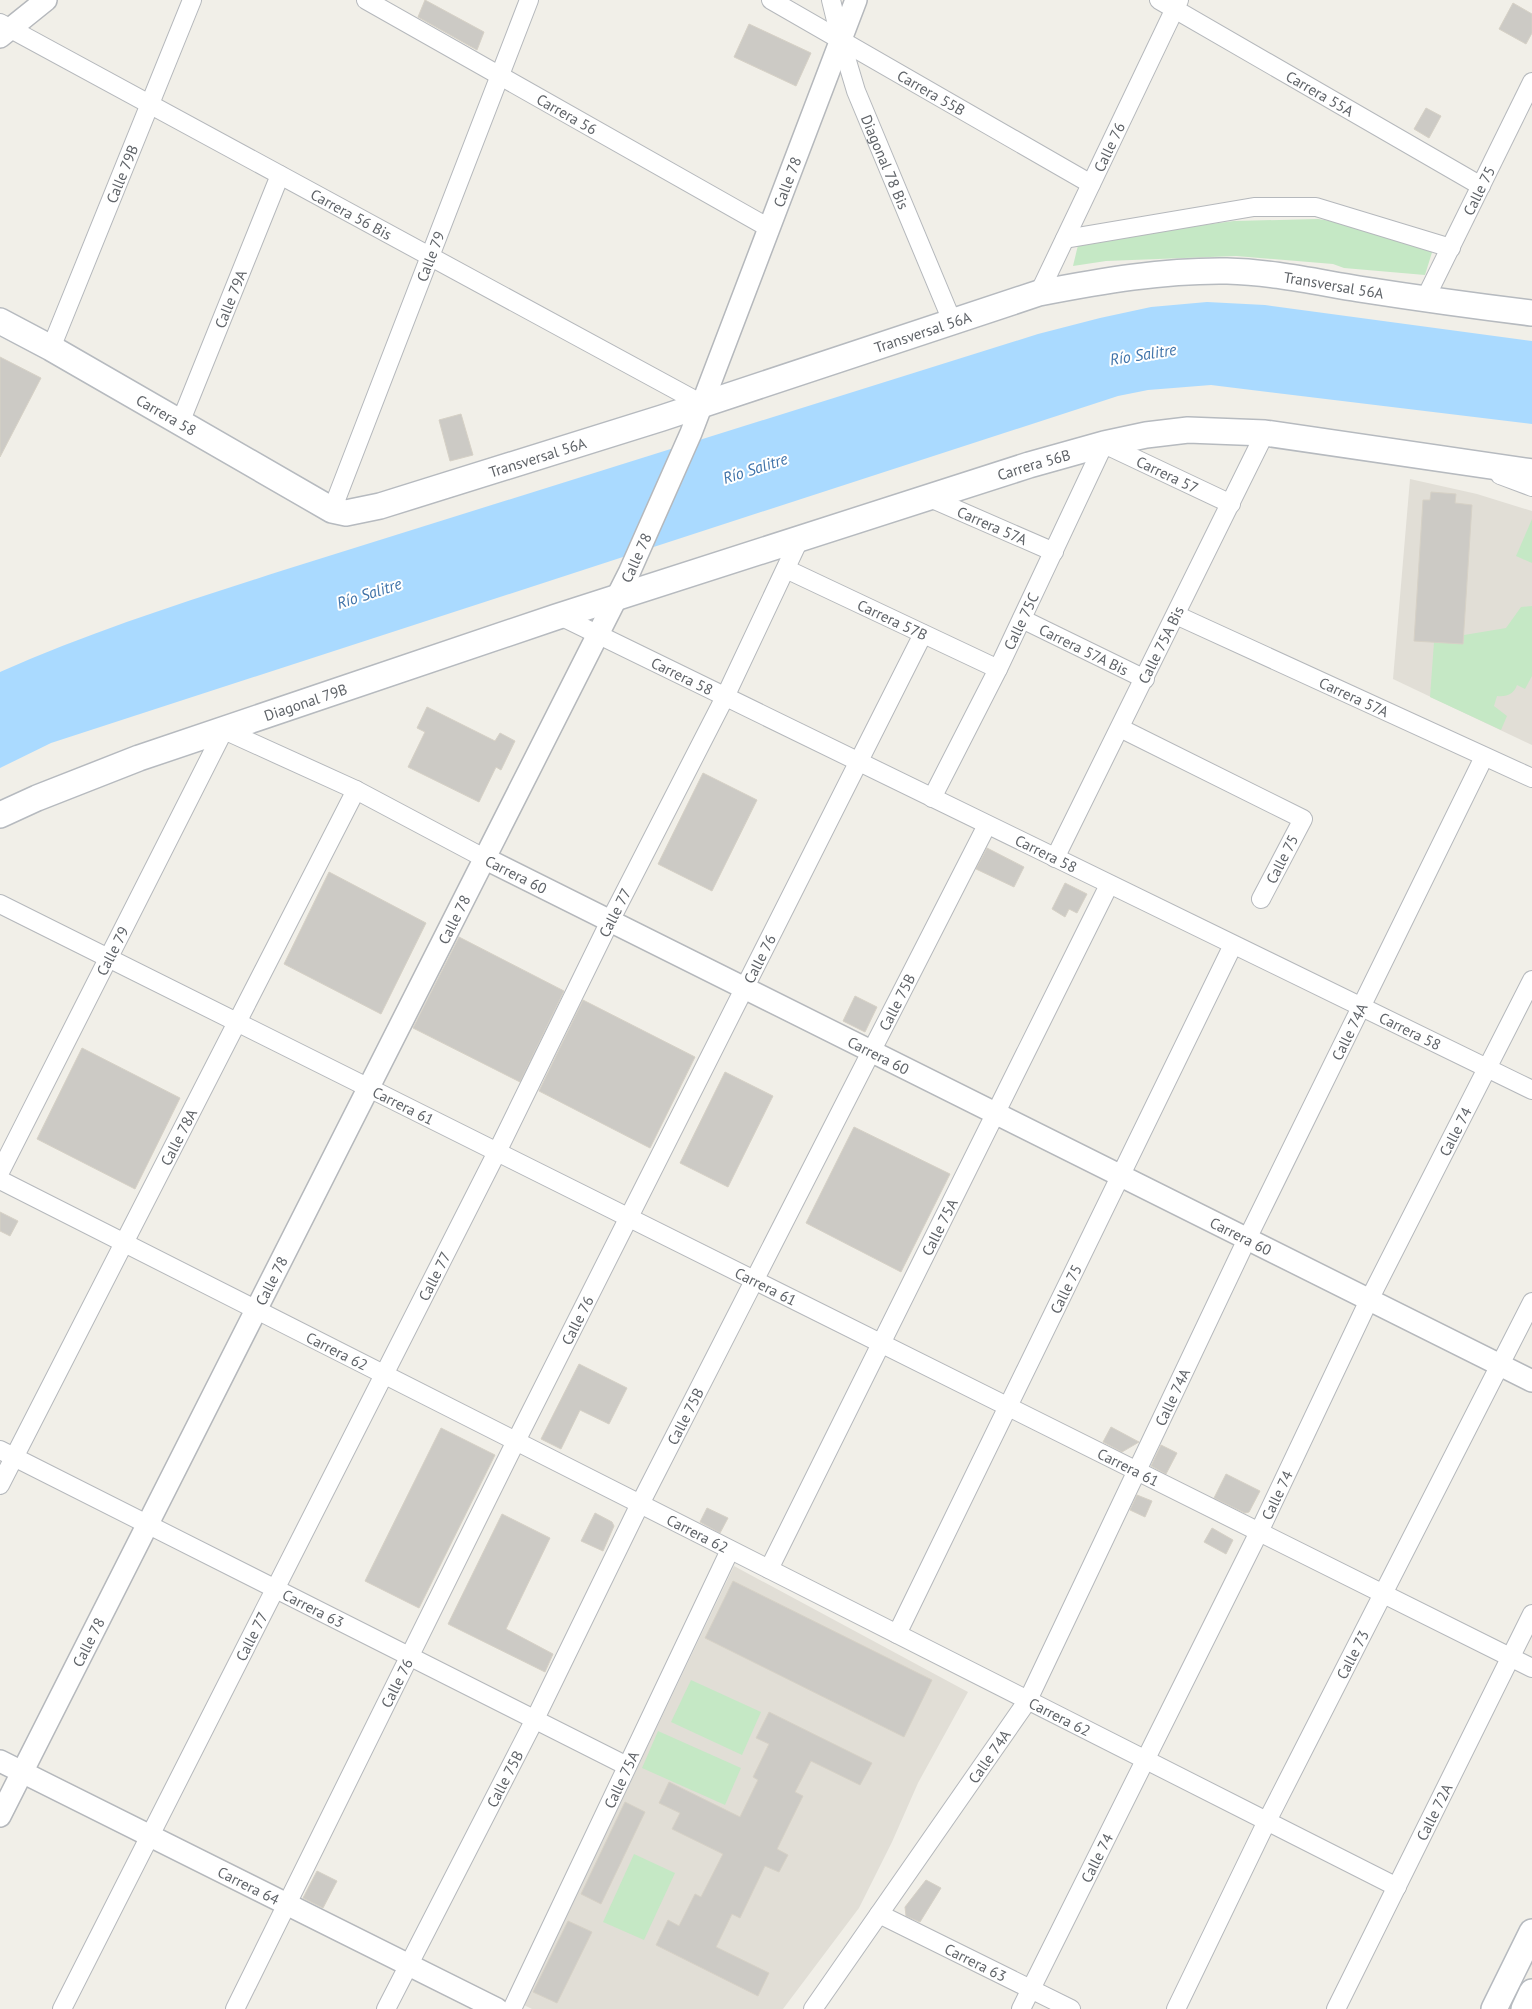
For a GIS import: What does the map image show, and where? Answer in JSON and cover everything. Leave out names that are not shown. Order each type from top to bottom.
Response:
[{"type":"main road","name":"Transversal 56A","points":[[332,510],[346,512],[380,506],[702,404],[1039,293],[1134,277],[1227,271],[1271,274],[1425,299],[1532,313]]},
{"type":"main road","name":"Carrera 58","points":[[0,321],[51,348],[332,510]]},
{"type":"main road","name":"Carrera 56B","points":[[616,598],[1029,465],[1104,444],[1146,435],[1188,430],[1265,433],[1466,463]]},
{"type":"main road","points":[[1466,463],[1532,472]]},
{"type":"main road","name":"Diagonal 79B","points":[[0,815],[37,798],[139,758],[616,598]]},
{"type":"main road","points":[[1494,2009],[1532,1932]]},
{"type":"main road","points":[[1524,2009],[1532,1992]]},
{"type":"street","points":[[4,29],[46,0]]},
{"type":"street","name":"Calle 79B","points":[[51,348],[192,0]]},
{"type":"street","name":"Carrera 56","points":[[366,0],[769,228]]},
{"type":"street","name":"Calle 79","points":[[332,510],[529,0]]},
{"type":"street","name":"Carrera 55B","points":[[771,0],[1091,184]]},
{"type":"street","name":"Diagonal 78 Bis","points":[[831,0],[862,109],[952,321]]},
{"type":"street","name":"Calle 78","points":[[0,1816],[629,573],[692,433],[856,0]]},
{"type":"street","name":"Carrera 55A","points":[[1159,0],[1178,5],[1481,186]]},
{"type":"street","name":"Calle 76","points":[[1039,293],[1178,5]]},
{"type":"street","name":"Carrera 56 Bis","points":[[4,29],[150,104],[702,404]]},
{"type":"street","name":"Calle 75","points":[[1425,299],[1532,82]]},
{"type":"street","name":"Calle 79A","points":[[180,423],[280,175]]},
{"type":"street","points":[[1065,239],[1254,207],[1316,207],[1451,248]]},
{"type":"street","name":"Calle 75A Bis","points":[[1055,858],[1265,433]]},
{"type":"street","name":"Carrera 57","points":[[1104,444],[1231,504]]},
{"type":"street","name":"Calle 75C","points":[[932,798],[998,669],[1104,444]]},
{"type":"street","points":[[1466,463],[1532,487]]},
{"type":"street","name":"Carrera 57A","points":[[930,498],[1054,552]]},
{"type":"street","name":"Calle 77","points":[[62,2009],[497,1152],[610,920],[725,697],[800,538]]},
{"type":"street","name":"Carrera 57B","points":[[786,569],[998,669]]},
{"type":"street","name":"Carrera 57A","points":[[1176,615],[1532,778]]},
{"type":"street","name":"Carrera 58","points":[[560,616],[1532,1090]]},
{"type":"street","name":"Carrera 57A Bis","points":[[1022,619],[1145,679]]},
{"type":"street","name":"Calle 76","points":[[236,2009],[516,1441],[923,634]]},
{"type":"street","name":"Calle 75","points":[[1120,728],[1303,819],[1261,899]]},
{"type":"street","name":"Calle 79","points":[[0,1172],[224,730]]},
{"type":"street","name":"Carrera 60","points":[[224,730],[356,790],[484,858],[1532,1381]]},
{"type":"street","name":"Calle 74A","points":[[812,2009],[1028,1700],[1135,1470],[1484,756]]},
{"type":"street","name":"Calle 78A","points":[[0,1485],[7,1454],[124,1243],[356,790]]},
{"type":"street","name":"Calle 75B","points":[[386,2009],[535,1719],[640,1504],[987,825]]},
{"type":"street","name":"Calle 75A","points":[[769,1569],[994,1112],[1109,885]]},
{"type":"street","name":"Carrera 61","points":[[0,904],[1532,1668]]},
{"type":"street","name":"Calle 75","points":[[897,1634],[1119,1175],[1233,945]]},
{"type":"street","name":"Calle 74","points":[[1021,2009],[1259,1532],[1369,1300],[1532,980]]},
{"type":"street","name":"Carrera 62","points":[[0,1180],[1397,1886]]},
{"type":"street","name":"Calle 73","points":[[1176,2009],[1267,1821],[1532,1302]]},
{"type":"street","name":"Carrera 63","points":[[7,1454],[627,1766]]},
{"type":"street","name":"Calle 75A","points":[[512,2009],[730,1550]]},
{"type":"street","name":"Calle 72A","points":[[1336,2009],[1532,1614]]},
{"type":"street","name":"Carrera 64","points":[[0,1761],[497,2009]]},
{"type":"street","name":"Carrera 63","points":[[879,1914],[1071,2009]]},
{"type":"shaded area","points":[[1410,479],[1477,494],[1532,511],[1532,745],[1393,679]]},
{"type":"shaded area","points":[[734,1566],[968,1692],[918,1783],[892,1842],[859,1908],[783,2009],[532,2009],[524,2005]]},
{"type":"green space","points":[[1318,219],[1382,229],[1434,246],[1425,275],[1344,268],[1333,264],[1236,256],[1106,261],[1073,266],[1079,241],[1234,221]]},
{"type":"green space","points":[[1532,519],[1532,563],[1516,556]]},
{"type":"green space","points":[[1532,606],[1532,676],[1525,689],[1517,685],[1510,694],[1497,696],[1494,706],[1507,716],[1501,730],[1430,697],[1434,642],[1463,644],[1464,635],[1506,628],[1521,607]]},
{"type":"green space","points":[[691,1680],[761,1712],[742,1755],[671,1722]]},
{"type":"green space","points":[[658,1731],[741,1768],[725,1805],[642,1768]]},
{"type":"green space","points":[[634,1854],[675,1873],[644,1940],[603,1922]]},
{"type":"water","name":"Río Salitre","points":[[1207,302],[1265,305],[1532,341],[1532,424],[1211,385],[1148,390],[1118,396],[51,743],[0,768],[0,672],[70,643],[140,617],[284,570],[1038,334],[1151,307]]},
{"type":"building","points":[[425,0],[484,32],[477,50],[418,17]]},
{"type":"building","points":[[1513,3],[1532,14],[1532,33],[1526,44],[1499,29]]},
{"type":"building","points":[[749,24],[811,53],[796,86],[734,57]]},
{"type":"building","points":[[1426,108],[1441,116],[1429,138],[1414,129]]},
{"type":"building","points":[[0,357],[41,378],[0,457]]},
{"type":"building","points":[[461,414],[473,455],[450,461],[439,420]]},
{"type":"building","points":[[1431,492],[1456,494],[1455,503],[1472,505],[1463,644],[1414,641],[1423,500],[1430,500]]},
{"type":"building","points":[[427,707],[495,741],[500,733],[515,741],[501,770],[496,767],[479,802],[408,767],[425,732],[417,728]]},
{"type":"building","points":[[703,773],[757,800],[712,891],[658,864]]},
{"type":"building","points":[[987,848],[1024,867],[1014,887],[976,869]]},
{"type":"building","points":[[329,872],[426,923],[381,1014],[284,964]]},
{"type":"building","points":[[1065,883],[1087,894],[1077,913],[1069,909],[1065,917],[1052,909]]},
{"type":"building","points":[[459,937],[564,991],[520,1082],[413,1028]]},
{"type":"building","points":[[855,996],[877,1007],[865,1032],[843,1021]]},
{"type":"building","points":[[583,1000],[695,1057],[650,1148],[539,1091]]},
{"type":"building","points":[[82,1048],[180,1098],[135,1189],[37,1139]]},
{"type":"building","points":[[725,1072],[773,1096],[728,1187],[680,1163]]},
{"type":"building","points":[[854,1127],[950,1174],[901,1272],[806,1223]]},
{"type":"building","points":[[0,1212],[18,1221],[10,1236],[0,1231]]},
{"type":"building","points":[[579,1364],[627,1388],[609,1424],[580,1410],[561,1449],[541,1439]]},
{"type":"building","points":[[1111,1427],[1139,1442],[1122,1452],[1103,1442]]},
{"type":"building","points":[[441,1428],[495,1455],[419,1608],[365,1581]]},
{"type":"building","points":[[1161,1445],[1177,1453],[1166,1474],[1151,1466]]},
{"type":"building","points":[[1226,1474],[1260,1491],[1249,1512],[1245,1513],[1214,1498]]},
{"type":"building","points":[[1137,1495],[1152,1501],[1145,1517],[1130,1510]]},
{"type":"building","points":[[707,1508],[728,1518],[720,1533],[700,1522]]},
{"type":"building","points":[[595,1513],[612,1522],[614,1526],[603,1551],[581,1541]]},
{"type":"building","points":[[502,1514],[550,1538],[506,1629],[553,1654],[545,1672],[448,1624]]},
{"type":"building","points":[[1212,1528],[1233,1540],[1226,1554],[1204,1542]]},
{"type":"building","points":[[733,1581],[932,1680],[904,1737],[705,1638]]},
{"type":"building","points":[[769,1712],[872,1763],[860,1785],[811,1761],[795,1792],[803,1796],[777,1849],[788,1855],[779,1872],[765,1866],[740,1918],[732,1914],[716,1947],[769,1973],[758,1996],[656,1945],[668,1920],[679,1926],[695,1894],[701,1897],[723,1854],[672,1829],[680,1813],[659,1803],[669,1782],[740,1817],[758,1780],[753,1777],[769,1744],[756,1738]]},
{"type":"building","points":[[625,1802],[645,1812],[601,1904],[581,1894]]},
{"type":"building","points":[[317,1871],[337,1881],[323,1908],[303,1898]]},
{"type":"building","points":[[926,1880],[941,1888],[920,1922],[906,1916],[905,1907]]},
{"type":"building","points":[[568,1921],[592,1932],[557,2003],[533,1992]]}]
